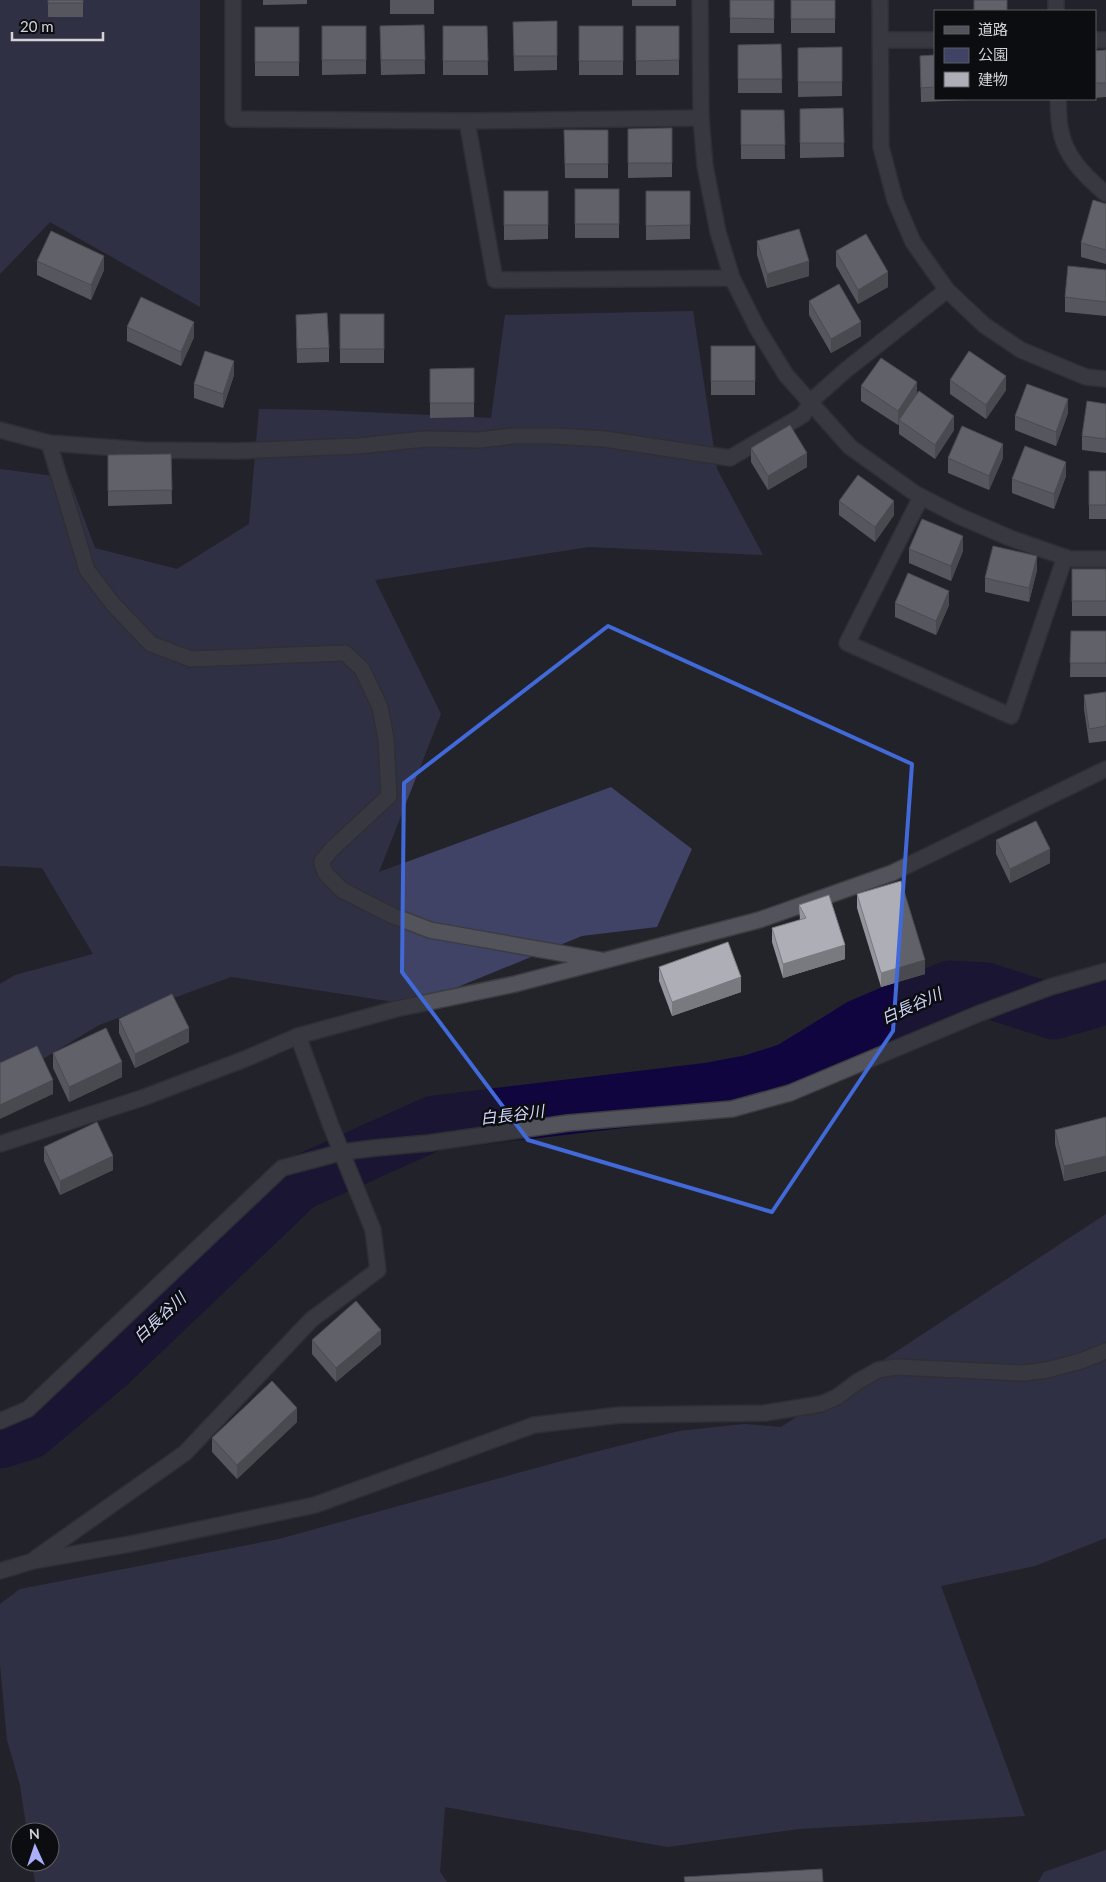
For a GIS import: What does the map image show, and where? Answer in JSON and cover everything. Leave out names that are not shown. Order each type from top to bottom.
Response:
[{"type":"street","points":[[233,0],[233,119],[467,121],[701,118]]},
{"type":"street","points":[[700,0],[701,118],[705,166],[718,232],[732,278],[757,328],[786,375],[850,447],[921,497],[1010,538],[1070,559],[1106,559]]},
{"type":"street","points":[[880,0],[880,147],[894,200],[913,242],[947,290],[984,325],[1022,350],[1086,377],[1106,379]]},
{"type":"street","points":[[880,40],[934,40]]},
{"type":"street","points":[[1058,100],[1060,127],[1067,149],[1083,174],[1106,194]]},
{"type":"street","points":[[467,121],[495,280],[732,278]]},
{"type":"street","points":[[0,430],[49,443],[144,450],[238,451],[358,446],[425,439],[479,440],[513,436],[555,436],[604,439],[730,458],[803,415],[811,401],[846,370],[947,290]]},
{"type":"street","points":[[49,443],[87,570],[112,603],[151,644],[191,659],[345,653],[362,669],[380,707],[386,739],[389,796],[332,848],[322,861],[326,874],[342,890],[391,915],[430,930],[605,961]]},
{"type":"street","points":[[921,497],[847,643],[1011,716],[1065,557]]},
{"type":"street","points":[[0,1144],[142,1098],[298,1036],[396,1009],[515,984],[759,920],[892,873],[1106,768]]},
{"type":"street","points":[[0,1421],[28,1410],[282,1168],[342,1152],[429,1143],[568,1123],[732,1109],[790,1093],[978,1014],[1050,986],[1106,971]]},
{"type":"street","points":[[33,1560],[185,1453],[311,1320],[378,1270],[373,1230],[298,1036]]},
{"type":"street","points":[[0,1570],[33,1560],[130,1544],[315,1505],[534,1425],[620,1415],[765,1413],[821,1404],[837,1397],[857,1382],[878,1370],[896,1367],[1024,1373],[1047,1370],[1081,1361],[1106,1351]]},
{"type":"highlighted area","points":[[608,626],[912,764],[893,1031],[772,1212],[528,1140],[402,972],[404,783]]},
{"type":"green space","points":[[0,0],[200,0],[200,307],[50,222],[0,274]]},
{"type":"green space","points":[[693,311],[717,469],[763,555],[589,547],[375,580],[441,714],[379,872],[611,787],[692,849],[657,927],[582,936],[414,1005],[231,977],[99,1025],[0,1085],[0,984],[15,975],[93,954],[42,868],[0,866],[0,469],[69,478],[95,548],[177,569],[249,524],[259,409],[324,410],[491,418],[505,315]]},
{"type":"green space","points":[[1106,1214],[1106,1538],[1035,1566],[941,1586],[1025,1816],[799,1829],[667,1847],[445,1807],[440,1872],[447,1882],[35,1882],[34,1872],[60,1872],[60,1822],[26,1822],[20,1785],[7,1740],[0,1664],[0,1604],[20,1589],[279,1539],[587,1454],[679,1431],[744,1424],[781,1427]]},
{"type":"green space","points":[[1106,1850],[1106,1882],[1038,1882],[1044,1872]]},
{"type":"building","points":[[48,0],[83,0],[83,3],[48,3]]},
{"type":"building","points":[[730,0],[774,0],[774,19],[730,18]]},
{"type":"building","points":[[791,0],[835,0],[835,19],[791,19]]},
{"type":"building","points":[[974,0],[1007,0],[1007,10],[974,10]]},
{"type":"building","points":[[557,21],[557,56],[514,56],[513,22]]},
{"type":"building","points":[[424,25],[425,60],[381,60],[380,26]]},
{"type":"building","points":[[322,26],[366,26],[366,60],[322,60]]},
{"type":"building","points":[[443,26],[487,26],[488,61],[443,61]]},
{"type":"building","points":[[579,26],[623,26],[623,61],[579,61]]},
{"type":"building","points":[[636,26],[679,26],[679,60],[636,61]]},
{"type":"building","points":[[255,27],[299,27],[299,62],[255,62]]},
{"type":"building","points":[[781,44],[782,79],[738,79],[738,45]]},
{"type":"building","points":[[842,47],[842,82],[798,82],[798,48]]},
{"type":"building","points":[[1106,50],[1106,83],[1096,83],[1096,51]]},
{"type":"building","points":[[934,55],[934,87],[921,88],[920,56]]},
{"type":"building","points":[[843,108],[844,143],[800,143],[800,109]]},
{"type":"building","points":[[741,110],[784,110],[785,145],[741,145]]},
{"type":"building","points":[[672,128],[672,163],[628,163],[628,129]]},
{"type":"building","points":[[564,130],[608,130],[608,164],[565,164]]},
{"type":"building","points":[[575,189],[619,189],[619,224],[575,224]]},
{"type":"building","points":[[504,191],[548,191],[548,225],[504,225]]},
{"type":"building","points":[[646,191],[690,191],[690,225],[646,226]]},
{"type":"building","points":[[1093,200],[1106,204],[1106,250],[1081,243]]},
{"type":"building","points":[[799,229],[809,261],[767,274],[757,241]]},
{"type":"building","points":[[51,231],[104,256],[91,285],[37,261]]},
{"type":"building","points":[[866,234],[888,272],[858,290],[836,251]]},
{"type":"building","points":[[1068,266],[1106,270],[1106,302],[1065,297]]},
{"type":"building","points":[[839,284],[861,322],[831,339],[809,301]]},
{"type":"building","points":[[141,297],[194,322],[181,352],[127,327]]},
{"type":"building","points":[[327,313],[329,348],[297,349],[296,315]]},
{"type":"building","points":[[340,314],[384,314],[384,349],[340,349]]},
{"type":"building","points":[[711,346],[755,346],[755,381],[711,381]]},
{"type":"building","points":[[205,351],[234,361],[223,394],[194,384]]},
{"type":"building","points":[[969,351],[1006,376],[986,405],[950,380]]},
{"type":"building","points":[[881,358],[917,382],[898,411],[861,386]]},
{"type":"building","points":[[474,368],[474,403],[430,403],[430,369]]},
{"type":"building","points":[[1027,384],[1068,399],[1056,432],[1015,416]]},
{"type":"building","points":[[919,391],[954,416],[935,445],[899,420]]},
{"type":"building","points":[[1087,401],[1106,404],[1106,439],[1082,436]]},
{"type":"building","points":[[790,425],[807,453],[768,476],[751,448]]},
{"type":"building","points":[[962,426],[1003,444],[989,476],[948,458]]},
{"type":"building","points":[[1025,446],[1066,462],[1054,494],[1012,479]]},
{"type":"building","points":[[171,454],[172,490],[108,491],[108,455]]},
{"type":"building","points":[[1089,471],[1106,471],[1106,505],[1089,505]]},
{"type":"building","points":[[858,475],[894,501],[875,527],[839,501]]},
{"type":"building","points":[[922,519],[963,536],[951,566],[909,549]]},
{"type":"building","points":[[993,546],[1037,556],[1029,588],[985,578]]},
{"type":"building","points":[[1072,569],[1106,569],[1106,601],[1072,601]]},
{"type":"building","points":[[908,573],[949,591],[936,621],[895,603]]},
{"type":"building","points":[[1071,631],[1106,631],[1106,663],[1070,663]]},
{"type":"building","points":[[1106,692],[1106,726],[1089,729],[1084,695]]},
{"type":"building","points":[[1036,821],[1050,849],[1010,869],[996,840]]},
{"type":"building","points":[[901,881],[925,960],[881,973],[857,894]]},
{"type":"building","points":[[829,895],[845,945],[783,964],[772,928],[806,918],[799,905]]},
{"type":"building","points":[[728,942],[741,977],[672,1002],[659,967]]},
{"type":"building","points":[[172,994],[189,1028],[135,1054],[119,1019]]},
{"type":"building","points":[[106,1028],[122,1062],[69,1087],[53,1053]]},
{"type":"building","points":[[37,1046],[53,1080],[0,1105],[0,1063]]},
{"type":"building","points":[[1106,1117],[1106,1156],[1064,1166],[1055,1130]]},
{"type":"building","points":[[97,1122],[113,1156],[60,1181],[44,1147]]},
{"type":"building","points":[[356,1301],[381,1330],[336,1368],[312,1340]]},
{"type":"building","points":[[272,1381],[297,1408],[237,1465],[212,1438]]},
{"type":"building","points":[[822,1869],[823,1882],[685,1882],[684,1877]]},
{"type":"waterway","name":"白長谷川","points":[[0,1441],[29,1432],[107,1366],[298,1184],[434,1123],[710,1090],[752,1082],[790,1070],[861,1026],[950,988],[986,990],[1054,1012],[1106,997]]}]
